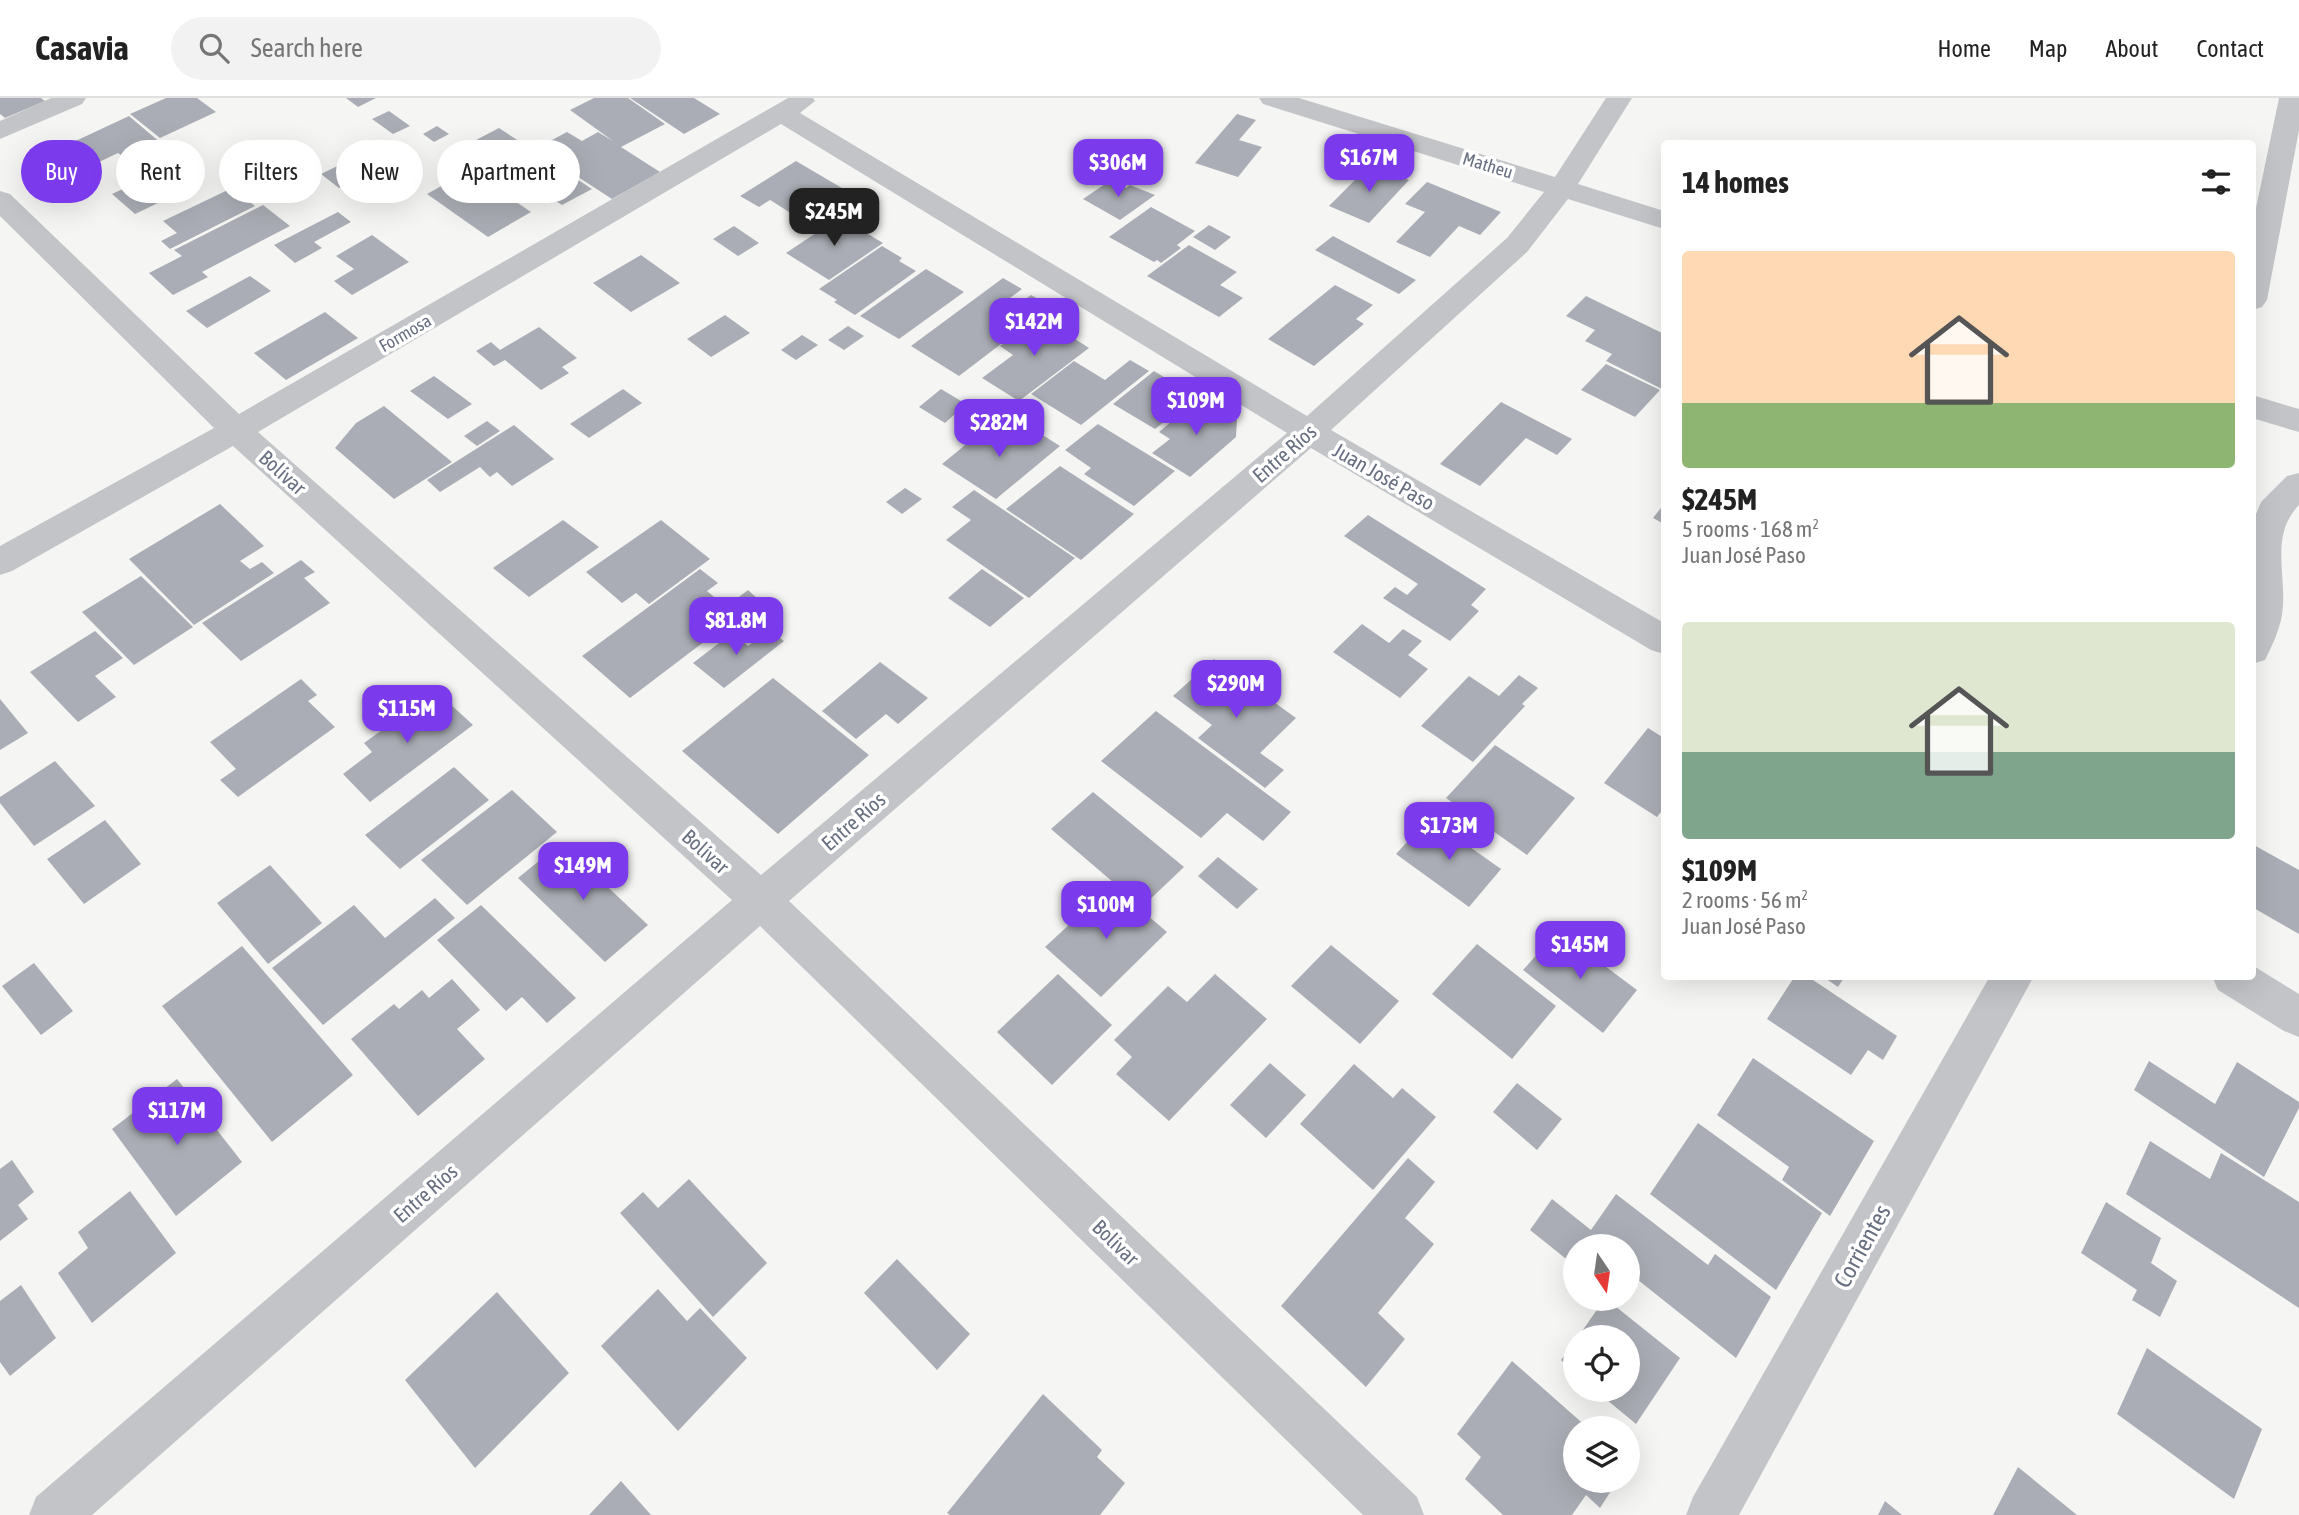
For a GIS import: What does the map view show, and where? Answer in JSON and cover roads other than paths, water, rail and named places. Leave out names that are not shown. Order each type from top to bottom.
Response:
[{"type":"street","points":[[0,131],[73,98]]},
{"type":"street","name":"Matheu","points":[[1272,98],[1661,219]]},
{"type":"street","name":"Entre Ríos","points":[[54,1515],[761,900],[1309,432],[1517,245],[1562,188],[1619,98]]},
{"type":"street","points":[[2256,280],[2292,98]]},
{"type":"street","name":"Formosa","points":[[0,562],[236,430],[794,106]]},
{"type":"street","name":"Juan José Paso","points":[[794,106],[1309,432],[1661,638]]},
{"type":"street","name":"Bolívar","points":[[0,200],[236,430],[761,900],[1399,1515]]},
{"type":"street","points":[[2256,407],[2299,421]]},
{"type":"street","points":[[2256,639],[2264,618],[2265,537],[2273,512],[2299,485]]},
{"type":"street","name":"Corrientes","points":[[1711,1515],[2010,980]]},
{"type":"street","points":[[2239,980],[2299,1017]]}]
